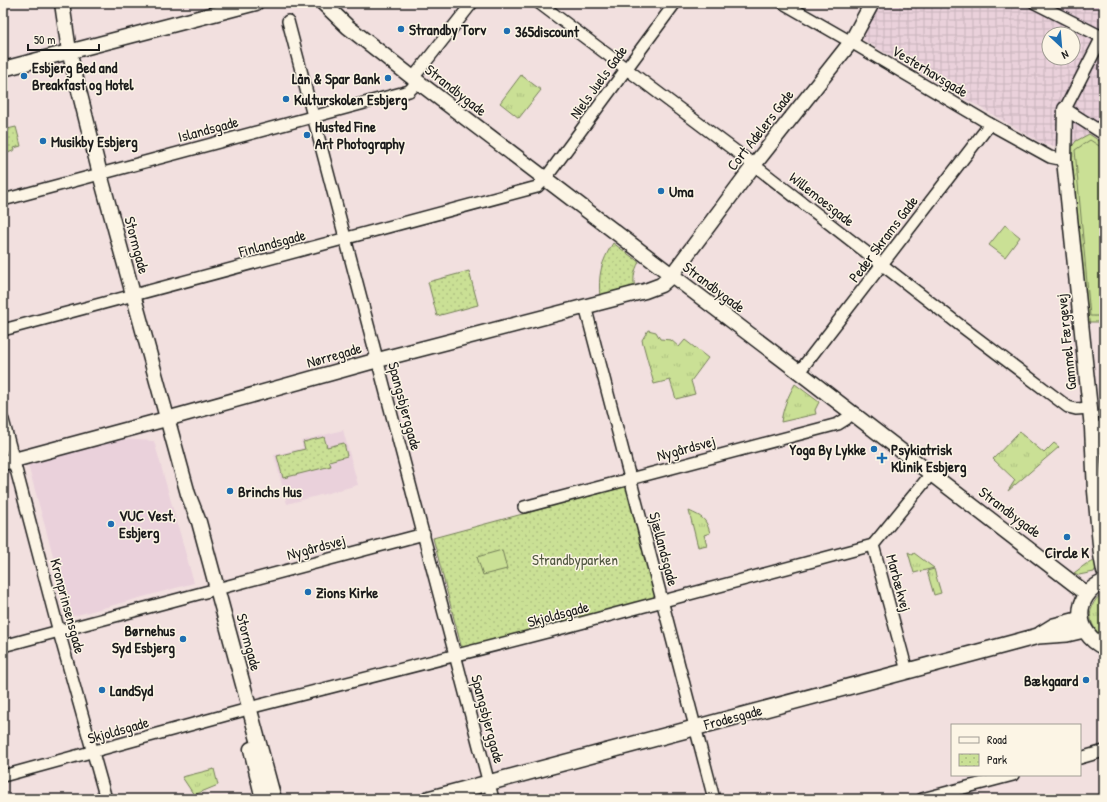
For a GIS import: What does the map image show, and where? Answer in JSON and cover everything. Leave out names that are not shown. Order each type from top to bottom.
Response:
[{"type":"main road","points":[[1104,582],[1092,588],[1087,594],[1082,606],[1082,624],[1091,639],[1104,647]]},
{"type":"main road","name":"Frodesgade","points":[[428,799],[1038,636],[1054,626],[1082,624]]},
{"type":"street","name":"Stormgade","points":[[62,3],[69,51],[100,174],[188,494],[197,516],[213,590],[245,710],[274,799]]},
{"type":"street","points":[[3,69],[235,6],[256,3]]},
{"type":"street","name":"Strandbygade","points":[[323,3],[348,27],[415,80],[799,372],[1087,594]]},
{"type":"street","name":"Islandsgade","points":[[3,200],[314,116],[409,92],[415,80],[472,3]]},
{"type":"street","name":"Willemoesgade","points":[[539,3],[754,164],[961,326],[1068,407],[1076,409],[1090,408]]},
{"type":"street","name":"Niels Juels Gade","points":[[545,179],[675,3]]},
{"type":"street","name":"Vesterhavsgade","points":[[783,3],[1050,158],[1064,160]]},
{"type":"street","name":"Cort Adelers Gade","points":[[671,276],[754,164],[851,42],[872,3]]},
{"type":"street","points":[[1035,3],[1103,38],[1065,109],[1104,134]]},
{"type":"street","name":"Spangsbjerggade","points":[[288,21],[494,799]]},
{"type":"street","name":"Gammel Færgevej","points":[[1065,109],[1064,160],[1090,408],[1098,427],[1095,491],[1104,571]]},
{"type":"street","name":"Peder Skrams Gade","points":[[799,372],[990,124]]},
{"type":"street","name":"Finlandsgade","points":[[3,330],[530,190],[537,187],[545,179]]},
{"type":"street","name":"Nørregade","points":[[8,461],[167,419],[378,360],[645,291],[661,285],[671,276]]},
{"type":"street","name":"Sjællandsgade","points":[[585,306],[714,799]]},
{"type":"street","name":"Nygårdsvej","points":[[524,506],[838,424],[852,413]]},
{"type":"street","name":"Kronprinsensgade","points":[[3,420],[8,461],[59,632],[106,799]]},
{"type":"street","name":"Marbækvej","points":[[907,671],[873,545],[931,474]]},
{"type":"street","name":"Nygårdsvej","points":[[3,646],[424,534]]},
{"type":"street","name":"Skjoldsgade","points":[[3,776],[245,710],[456,656],[873,545]]},
{"type":"street","name":"Stormgade","points":[[245,710],[262,799]]},
{"type":"street","points":[[1081,758],[1104,751]]},
{"type":"street","points":[[922,799],[1009,776]]},
{"type":"shaded area","points":[[864,3],[1104,3],[1104,144],[1089,134],[1071,148],[1045,145],[863,40]]},
{"type":"shaded area","points":[[343,430],[358,485],[287,504],[274,455],[303,448],[301,441]]},
{"type":"shaded area","name":"VUC Vest, Esbjerg","points":[[122,439],[154,441],[194,583],[70,617],[28,465]]},
{"type":"green space","points":[[521,75],[541,90],[519,118],[500,103]]},
{"type":"green space","points":[[16,127],[21,146],[14,148],[15,150],[3,155],[3,130]]},
{"type":"green space","points":[[1089,134],[1104,144],[1104,319],[1101,322],[1087,322],[1071,148],[1076,141]]},
{"type":"green space","points":[[1090,140],[1104,149],[1104,316],[1090,316],[1075,150]]},
{"type":"green space","points":[[1005,225],[1020,237],[1005,257],[989,245]]},
{"type":"green space","points":[[613,243],[639,262],[634,276],[636,290],[600,298],[601,269]]},
{"type":"green space","points":[[469,271],[478,305],[437,316],[428,282]]},
{"type":"green space","points":[[648,330],[656,332],[660,339],[671,340],[679,347],[685,340],[708,358],[691,381],[695,394],[676,399],[670,380],[654,384],[642,340]]},
{"type":"green space","points":[[795,384],[819,402],[815,410],[816,414],[781,422],[786,402]]},
{"type":"green space","points":[[1019,432],[1044,453],[1054,443],[1059,447],[1008,491],[1015,480],[993,459]]},
{"type":"green space","points":[[324,437],[327,447],[344,443],[347,456],[329,461],[331,466],[283,478],[277,456],[305,449],[303,442]]},
{"type":"green space","name":"Strandbyparken","points":[[627,486],[656,597],[462,649],[433,538]]},
{"type":"green space","points":[[689,511],[700,517],[707,524],[710,533],[704,535],[707,545],[698,547]]},
{"type":"green space","points":[[502,550],[507,569],[483,575],[477,557]]},
{"type":"green space","points":[[908,552],[913,555],[914,553],[934,568],[914,573]]},
{"type":"green space","points":[[1095,561],[1096,568],[1094,572],[1079,575],[1074,573],[1086,564]]},
{"type":"green space","points":[[934,569],[941,593],[934,595],[927,571]]},
{"type":"green space","points":[[1104,593],[1104,637],[1094,627],[1090,615],[1091,608],[1094,603],[1098,597]]},
{"type":"green space","points":[[214,769],[218,785],[194,795],[182,777]]},
{"type":"place","name":"Strandby Torv","points":[[401,29]]},
{"type":"place","name":"365discount","points":[[507,31]]},
{"type":"place","name":"Esbjerg Bed and Breakfast og Hotel","points":[[24,76]]},
{"type":"place","name":"Lån & Spar Bank","points":[[388,78]]},
{"type":"place","name":"Kulturskolen Esbjerg","points":[[286,99]]},
{"type":"place","name":"Husted Fine Art Photography","points":[[307,135]]},
{"type":"place","name":"Musikby Esbjerg","points":[[43,141]]},
{"type":"place","name":"Uma","points":[[661,191]]},
{"type":"place","name":"Yoga By Lykke","points":[[874,449]]},
{"type":"place","name":"Psykiatrisk Klinik Esbjerg","points":[[882,458]]},
{"type":"place","name":"Brinchs Hus","points":[[230,491]]},
{"type":"place","name":"VUC Vest, Esbjerg","points":[[111,524]]},
{"type":"place","name":"Circle K","points":[[1067,537]]},
{"type":"place","name":"Zions Kirke","points":[[308,592]]},
{"type":"place","name":"Børnehus Syd Esbjerg","points":[[183,639]]},
{"type":"place","name":"Bækgaard","points":[[1086,680]]},
{"type":"place","name":"LandSyd","points":[[102,690]]}]
